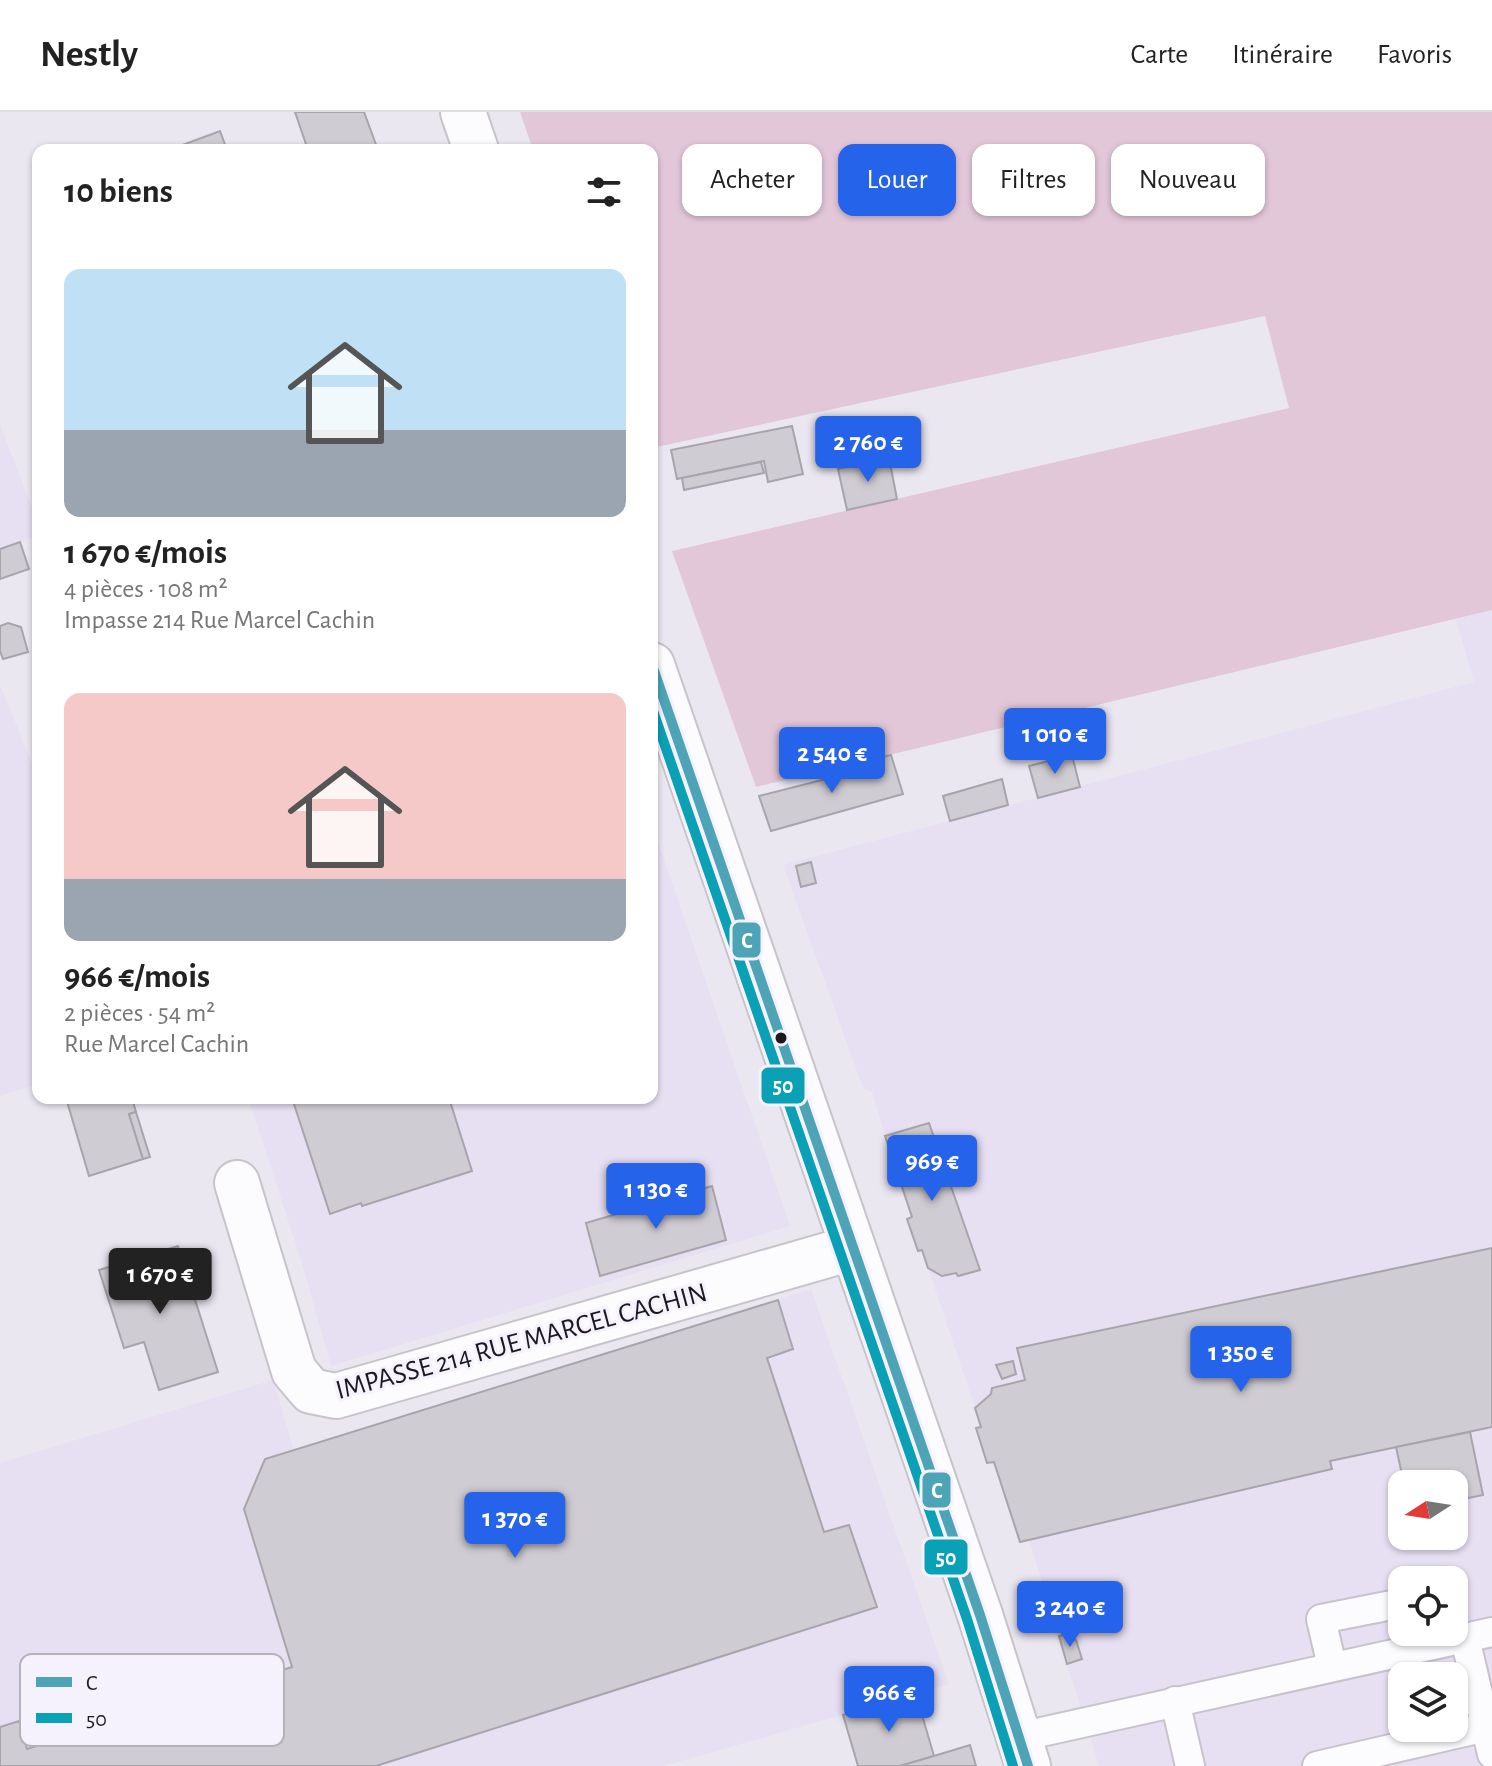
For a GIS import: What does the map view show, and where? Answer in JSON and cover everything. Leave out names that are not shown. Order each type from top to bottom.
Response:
[{"type":"street","points":[[463,112],[474,144]]},
{"type":"street","points":[[658,682],[975,1601],[1023,1752]]},
{"type":"street","name":"IMPASSE 214 RUE MARCEL CACHIN","points":[[237,1183],[294,1371],[311,1391],[336,1396],[852,1248]]},
{"type":"lane","points":[[1332,1666],[1321,1619],[1388,1606]]},
{"type":"lane","points":[[1023,1752],[1175,1701],[1470,1634],[1489,1741],[1317,1766]]},
{"type":"lane","points":[[1175,1701],[1190,1766]]},
{"type":"shaded area","points":[[520,112],[1492,112],[1492,610],[756,787],[672,551],[1289,408],[1265,316],[658,447],[658,144],[531,144]]},
{"type":"shaded area","points":[[0,425],[32,508],[32,538],[0,549]]},
{"type":"shaded area","points":[[1492,610],[1492,1766],[1099,1766],[1067,1664],[1082,1659],[1077,1641],[1072,1641],[1069,1633],[1059,1636],[1029,1540],[1020,1542],[994,1463],[987,1463],[975,1408],[922,1250],[918,1251],[907,1219],[911,1217],[872,1092],[863,1088],[783,865],[1474,682],[1456,619]]},
{"type":"shaded area","points":[[0,685],[32,763],[32,1086],[0,1096]]},
{"type":"shaded area","points":[[658,842],[790,1226],[331,1366],[301,1260],[250,1104],[658,1104]]},
{"type":"shaded area","points":[[811,1289],[949,1684],[664,1766],[0,1766],[0,1463],[273,1380],[294,1450]]},
{"type":"building","points":[[295,112],[364,112],[376,144],[306,144]]},
{"type":"building","points":[[220,131],[225,144],[185,144]]},
{"type":"building","points":[[792,426],[803,474],[768,482],[764,461],[677,479],[671,450]]},
{"type":"building","points":[[889,458],[897,499],[847,510],[838,469]]},
{"type":"building","points":[[761,462],[764,473],[684,490],[682,478]]},
{"type":"building","points":[[20,542],[29,569],[0,579],[0,549]]},
{"type":"building","points":[[8,623],[21,627],[28,652],[3,659],[0,626]]},
{"type":"building","points":[[891,755],[903,794],[771,831],[759,796],[869,768],[866,761]]},
{"type":"building","points":[[1072,755],[1080,787],[1038,798],[1029,766]]},
{"type":"building","points":[[1002,779],[1008,805],[950,821],[943,796]]},
{"type":"building","points":[[811,862],[816,883],[801,887],[796,866]]},
{"type":"building","points":[[68,1104],[134,1104],[136,1112],[129,1114],[143,1159],[89,1176]]},
{"type":"building","points":[[294,1104],[451,1104],[472,1171],[330,1214]]},
{"type":"building","points":[[136,1112],[150,1157],[143,1159],[129,1114]]},
{"type":"building","points":[[929,1123],[980,1270],[958,1276],[956,1273],[942,1276],[928,1268],[922,1250],[918,1251],[907,1219],[912,1217],[885,1136]]},
{"type":"building","points":[[712,1186],[726,1240],[600,1276],[586,1223]]},
{"type":"building","points":[[178,1246],[218,1372],[159,1390],[144,1342],[124,1348],[99,1270]]},
{"type":"building","points":[[1492,1248],[1492,1427],[1330,1461],[1332,1469],[1020,1542],[994,1462],[987,1463],[976,1428],[981,1427],[975,1408],[991,1394],[992,1388],[1025,1380],[1017,1348]]},
{"type":"building","points":[[778,1300],[793,1349],[767,1358],[824,1532],[849,1525],[877,1607],[376,1766],[0,1766],[0,1727],[19,1721],[20,1746],[26,1746],[27,1749],[37,1746],[284,1746],[284,1669],[292,1667],[244,1509],[265,1459]]},
{"type":"building","points":[[1013,1361],[1016,1374],[1002,1379],[996,1365]]},
{"type":"building","points":[[1470,1432],[1483,1495],[1468,1498],[1468,1470],[1401,1470],[1396,1447]]},
{"type":"building","points":[[1070,1633],[1072,1641],[1076,1640],[1082,1659],[1067,1664],[1059,1636]]},
{"type":"building","points":[[916,1694],[934,1756],[900,1766],[858,1766],[843,1715]]},
{"type":"building","points":[[970,1745],[976,1766],[900,1766],[934,1756]]},
{"type":"transit line","name":"C","points":[[658,682],[980,1615],[1028,1766]]},
{"type":"transit line","name":"50","points":[[658,725],[967,1619],[1013,1766]]}]
